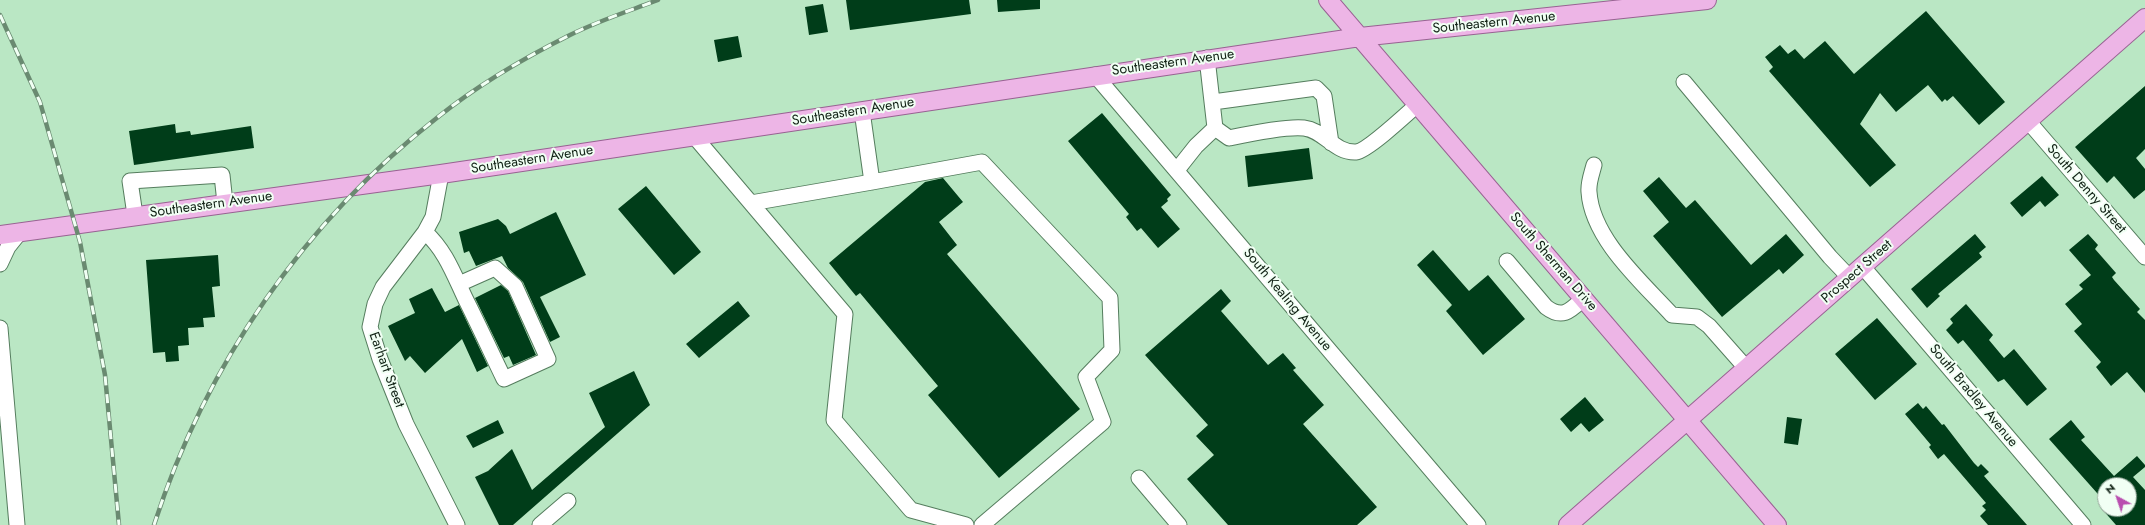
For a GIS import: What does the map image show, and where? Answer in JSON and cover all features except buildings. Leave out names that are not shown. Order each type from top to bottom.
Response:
[{"type":"main road","name":"South Sherman Drive","points":[[1328,0],[1777,525]]},
{"type":"main road","name":"Southeastern Avenue","points":[[0,234],[441,174],[1207,58],[1360,37],[1706,0]]},
{"type":"main road","name":"Prospect Street","points":[[1568,525],[1857,273],[2145,18]]},
{"type":"street","points":[[1207,58],[1215,128]]},
{"type":"street","name":"South Kealing Avenue","points":[[1095,75],[1478,525]]},
{"type":"street","name":"South Bradley Avenue","points":[[1684,82],[1830,257],[1857,273],[2083,525]]},
{"type":"street","points":[[1213,102],[1316,88],[1324,96],[1331,143]]},
{"type":"street","points":[[1215,128],[1229,138],[1255,133],[1305,128],[1320,135],[1343,150],[1357,152],[1367,147],[1418,104]]},
{"type":"street","points":[[862,111],[872,182]]},
{"type":"street","name":"South Denny Street","points":[[2028,121],[2145,257]]},
{"type":"street","points":[[1176,170],[1196,146],[1215,128]]},
{"type":"street","points":[[694,136],[845,314],[834,420],[911,510],[966,525]]},
{"type":"street","points":[[750,203],[982,162],[1110,298],[1112,350],[1086,377],[1103,422],[982,525]]},
{"type":"street","points":[[1594,165],[1588,191],[1594,217],[1611,246],[1672,315],[1697,317],[1703,321],[1747,369]]},
{"type":"street","name":"Earhart Street","points":[[441,174],[434,217],[425,232],[383,287],[375,304],[370,328],[380,359],[406,424],[457,525]]},
{"type":"street","points":[[135,215],[130,181],[222,175],[225,203]]},
{"type":"street","points":[[0,264],[8,247],[20,232]]},
{"type":"street","points":[[425,232],[443,251],[504,379],[548,359],[515,286],[495,268],[459,284]]},
{"type":"street","points":[[1507,260],[1546,307],[1553,313],[1562,314],[1570,311],[1584,298]]},
{"type":"street","points":[[0,328],[5,454],[17,525]]},
{"type":"street","points":[[1139,478],[1179,525]]},
{"type":"street","points":[[540,525],[568,501]]},
{"type":"railway","points":[[154,525],[176,466],[201,408],[231,353],[265,300],[303,250],[344,202],[389,158],[453,105],[485,83],[570,35],[658,0]]},
{"type":"railway","points":[[0,15],[40,102],[80,242],[105,375],[119,525]]}]
